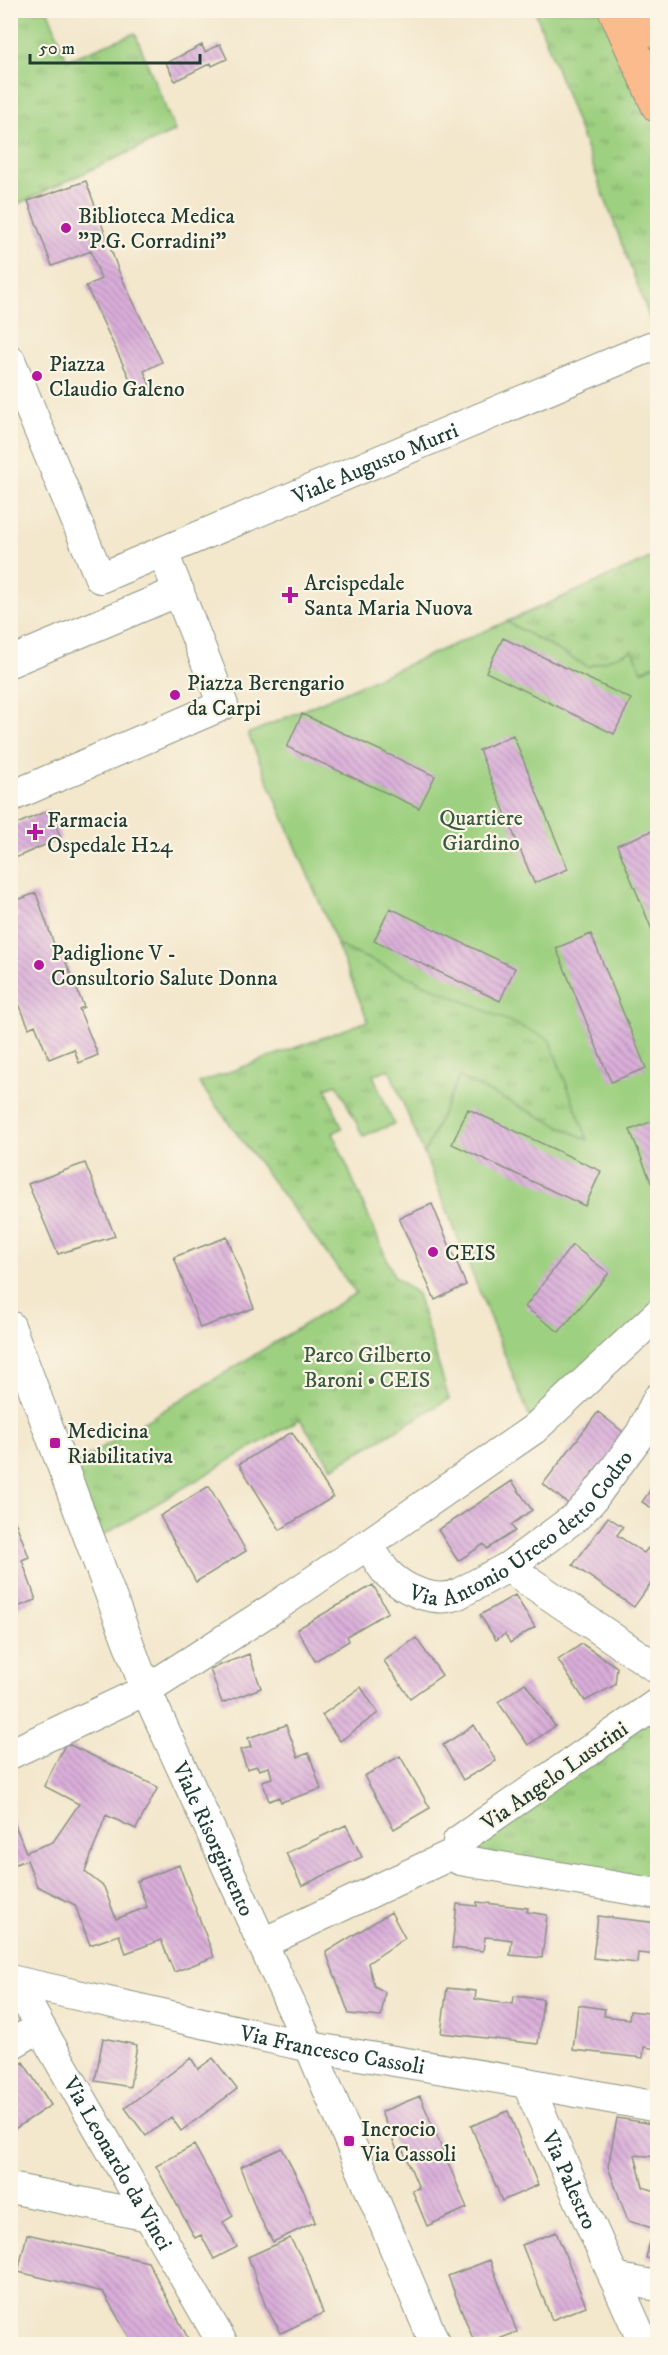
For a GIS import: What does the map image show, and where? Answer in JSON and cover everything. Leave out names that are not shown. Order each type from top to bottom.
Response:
[{"type":"main road","points":[[615,10],[657,106]]},
{"type":"main road","points":[[648,10],[657,32]]},
{"type":"street","name":"Viale Augusto Murri","points":[[20,411],[100,578],[655,341]]},
{"type":"street","points":[[10,360],[20,411]]},
{"type":"street","points":[[10,797],[223,705],[163,552]]},
{"type":"street","points":[[10,662],[179,591]]},
{"type":"street","points":[[10,1754],[146,1690],[368,1545],[534,1430],[657,1314]]},
{"type":"street","name":"Viale Risorgimento","points":[[10,1326],[146,1690],[310,2047],[435,2344]]},
{"type":"street","name":"Via Antonio Urceo detto Codro","points":[[368,1545],[382,1567],[395,1580],[424,1594],[441,1598],[458,1594],[508,1567],[584,1509],[641,1433],[657,1398]]},
{"type":"street","points":[[508,1567],[657,1669]]},
{"type":"street","name":"Via Angelo Lustrini","points":[[657,1703],[458,1841],[460,1860],[657,1894]]},
{"type":"street","name":"Via Angelo Lustrini","points":[[263,1943],[459,1851]]},
{"type":"street","name":"Via Francesco Cassoli","points":[[13,1981],[310,2047],[657,2107]]},
{"type":"street","name":"Via Leonardo da Vinci","points":[[13,1981],[223,2344]]},
{"type":"street","points":[[10,2045],[40,2027]]},
{"type":"street","name":"Via Palestro","points":[[527,2083],[644,2344]]},
{"type":"street","points":[[10,2188],[149,2216]]},
{"type":"street","points":[[614,2278],[657,2286]]},
{"type":"green space","points":[[10,11],[48,11],[67,60],[135,33],[175,131],[11,207]]},
{"type":"green space","points":[[535,11],[657,11],[657,338]]},
{"type":"green space","points":[[657,555],[657,664],[642,671],[633,650],[588,667],[507,622]]},
{"type":"green space","name":"Quartiere Giardino","points":[[657,556],[657,1305],[532,1423],[390,1068],[248,734]]},
{"type":"green space","name":"Parco Gilberto Baroni • CEIS","points":[[337,945],[549,1039],[588,1140],[459,1077],[424,1154],[389,1069],[373,1075],[394,1124],[363,1136],[337,1084],[326,1088],[342,1128],[333,1133],[394,1276],[417,1294],[449,1399],[332,1468],[300,1419],[99,1538],[72,1466],[356,1293],[199,1083],[368,1021]]},
{"type":"green space","points":[[657,1703],[657,1894],[460,1860],[458,1841]]},
{"type":"building","points":[[220,44],[227,59],[212,66],[211,63],[175,81],[166,63],[202,45],[205,52]]},
{"type":"building","points":[[86,181],[119,272],[162,362],[144,371],[151,388],[137,394],[86,286],[101,279],[91,251],[52,266],[28,201]]},
{"type":"building","points":[[503,638],[631,699],[614,734],[486,672]]},
{"type":"building","points":[[302,714],[435,776],[419,808],[287,747]]},
{"type":"building","points":[[513,735],[568,869],[534,883],[479,750]]},
{"type":"building","name":"Farmacia Ospedale H24","points":[[49,810],[61,838],[10,860],[10,827]]},
{"type":"building","points":[[652,831],[658,843],[657,942],[617,845]]},
{"type":"building","name":"Padiglione V - Consultorio Salute Donna","points":[[36,893],[55,947],[59,945],[84,1007],[79,1009],[98,1055],[79,1063],[74,1049],[49,1059],[35,1025],[29,1028],[10,982],[10,920],[18,917],[12,902]]},
{"type":"building","points":[[390,908],[515,968],[500,1001],[374,941]]},
{"type":"building","points":[[591,934],[646,1068],[611,1082],[556,948]]},
{"type":"building","points":[[468,1109],[601,1171],[585,1206],[452,1144]]},
{"type":"building","points":[[658,1119],[658,1197],[657,1197],[630,1130]]},
{"type":"building","points":[[85,1163],[115,1236],[58,1254],[28,1184]]},
{"type":"building","name":"CEIS","points":[[432,1204],[466,1285],[435,1300],[399,1218]]},
{"type":"building","points":[[227,1237],[254,1308],[200,1328],[174,1257]]},
{"type":"building","points":[[572,1245],[609,1273],[559,1332],[525,1307]]},
{"type":"building","points":[[598,1412],[627,1435],[571,1506],[543,1484]]},
{"type":"building","points":[[292,1432],[333,1497],[280,1530],[239,1464]]},
{"type":"building","points":[[658,1479],[658,1512],[642,1502]]},
{"type":"building","points":[[512,1481],[532,1510],[511,1525],[515,1531],[487,1549],[484,1544],[458,1561],[438,1530]]},
{"type":"building","points":[[209,1486],[246,1551],[196,1582],[160,1516]]},
{"type":"building","points":[[10,1508],[29,1557],[22,1560],[36,1600],[12,1609]]},
{"type":"building","points":[[608,1517],[623,1527],[617,1535],[644,1553],[648,1548],[658,1555],[658,1573],[634,1607],[573,1565]]},
{"type":"building","points":[[373,1585],[388,1612],[347,1636],[349,1641],[315,1661],[297,1629]]},
{"type":"building","points":[[515,1595],[535,1627],[510,1643],[505,1634],[496,1640],[480,1615]]},
{"type":"building","points":[[416,1638],[442,1675],[410,1698],[384,1661]]},
{"type":"building","points":[[582,1644],[617,1667],[615,1685],[585,1701],[558,1660]]},
{"type":"building","points":[[249,1654],[261,1688],[222,1703],[210,1669]]},
{"type":"building","points":[[525,1683],[555,1726],[528,1745],[498,1702]]},
{"type":"building","points":[[361,1687],[378,1713],[340,1741],[322,1715]]},
{"type":"building","points":[[286,1725],[298,1757],[309,1753],[321,1789],[281,1802],[279,1797],[269,1801],[262,1781],[272,1778],[269,1767],[259,1770],[257,1766],[247,1769],[240,1750],[251,1747],[248,1738]]},
{"type":"building","points":[[474,1725],[496,1761],[463,1780],[443,1745]]},
{"type":"building","points":[[66,1743],[158,1787],[136,1829],[106,1815],[85,1872],[104,1887],[116,1919],[147,1907],[137,1881],[179,1865],[214,1957],[174,1972],[161,1940],[126,1953],[119,1935],[90,1945],[75,1905],[37,1886],[27,1860],[10,1866],[10,1821],[13,1820],[26,1852],[53,1842],[79,1804],[44,1786]]},
{"type":"building","points":[[400,1756],[430,1808],[394,1829],[364,1776]]},
{"type":"building","points":[[346,1825],[362,1857],[302,1886],[286,1853]]},
{"type":"building","points":[[477,1902],[528,1908],[527,1912],[547,1915],[542,1958],[510,1955],[512,1940],[498,1938],[485,1937],[483,1951],[452,1948],[457,1904],[477,1906]]},
{"type":"building","points":[[391,1912],[405,1938],[368,1963],[374,1986],[385,1992],[381,2017],[349,2014],[326,1952]]},
{"type":"building","points":[[598,1916],[658,1923],[658,1955],[638,1953],[637,1963],[593,1958]]},
{"type":"building","points":[[447,1988],[476,1991],[475,1999],[494,2002],[513,2004],[514,1996],[543,1999],[538,2044],[441,2033]]},
{"type":"building","points":[[578,2005],[605,2009],[604,2016],[629,2019],[630,2011],[658,2014],[658,2049],[644,2047],[643,2058],[573,2050]]},
{"type":"building","points":[[103,2038],[137,2045],[130,2087],[95,2081]]},
{"type":"building","points":[[191,2058],[198,2069],[213,2058],[237,2089],[181,2131],[171,2117],[146,2136],[125,2108]]},
{"type":"building","points":[[23,2062],[51,2105],[10,2132],[10,2070]]},
{"type":"building","points":[[420,2096],[467,2208],[427,2226],[412,2190],[419,2188],[402,2148],[397,2150],[381,2112]]},
{"type":"building","points":[[508,2111],[538,2185],[502,2201],[471,2126]]},
{"type":"building","points":[[617,2118],[658,2125],[658,2157],[635,2155],[643,2187],[658,2192],[652,2228],[628,2221],[608,2167]]},
{"type":"building","points":[[194,2145],[233,2216],[223,2222],[237,2247],[214,2259],[201,2235],[195,2238],[156,2166]]},
{"type":"building","points":[[282,2148],[305,2193],[315,2222],[273,2242],[258,2214],[240,2167]]},
{"type":"building","points":[[556,2232],[586,2306],[552,2320],[522,2245]]},
{"type":"building","points":[[27,2234],[148,2262],[191,2344],[133,2344],[103,2292],[18,2272]]},
{"type":"building","points":[[290,2238],[306,2266],[323,2313],[281,2333],[266,2307],[248,2257]]},
{"type":"building","points":[[650,2241],[658,2242],[658,2261],[646,2258]]},
{"type":"building","points":[[490,2260],[517,2332],[486,2344],[475,2344],[448,2276]]},
{"type":"place","name":"Biblioteca Medica \"P.G. Corradini\"","points":[[66,228]]},
{"type":"place","name":"Piazza Claudio Galeno","points":[[37,376]]},
{"type":"place","name":"Arcispedale Santa Maria Nuova","points":[[290,595]]},
{"type":"place","name":"Piazza Berengario da Carpi","points":[[175,695]]},
{"type":"place","name":"Farmacia Ospedale H24","points":[[35,832]]},
{"type":"place","name":"Padiglione V - Consultorio Salute Donna","points":[[39,965]]},
{"type":"place","name":"CEIS","points":[[433,1252]]},
{"type":"place","name":"Medicina Riabilitativa","points":[[55,1443]]},
{"type":"place","name":"Incrocio Via Cassoli","points":[[349,2141]]}]
